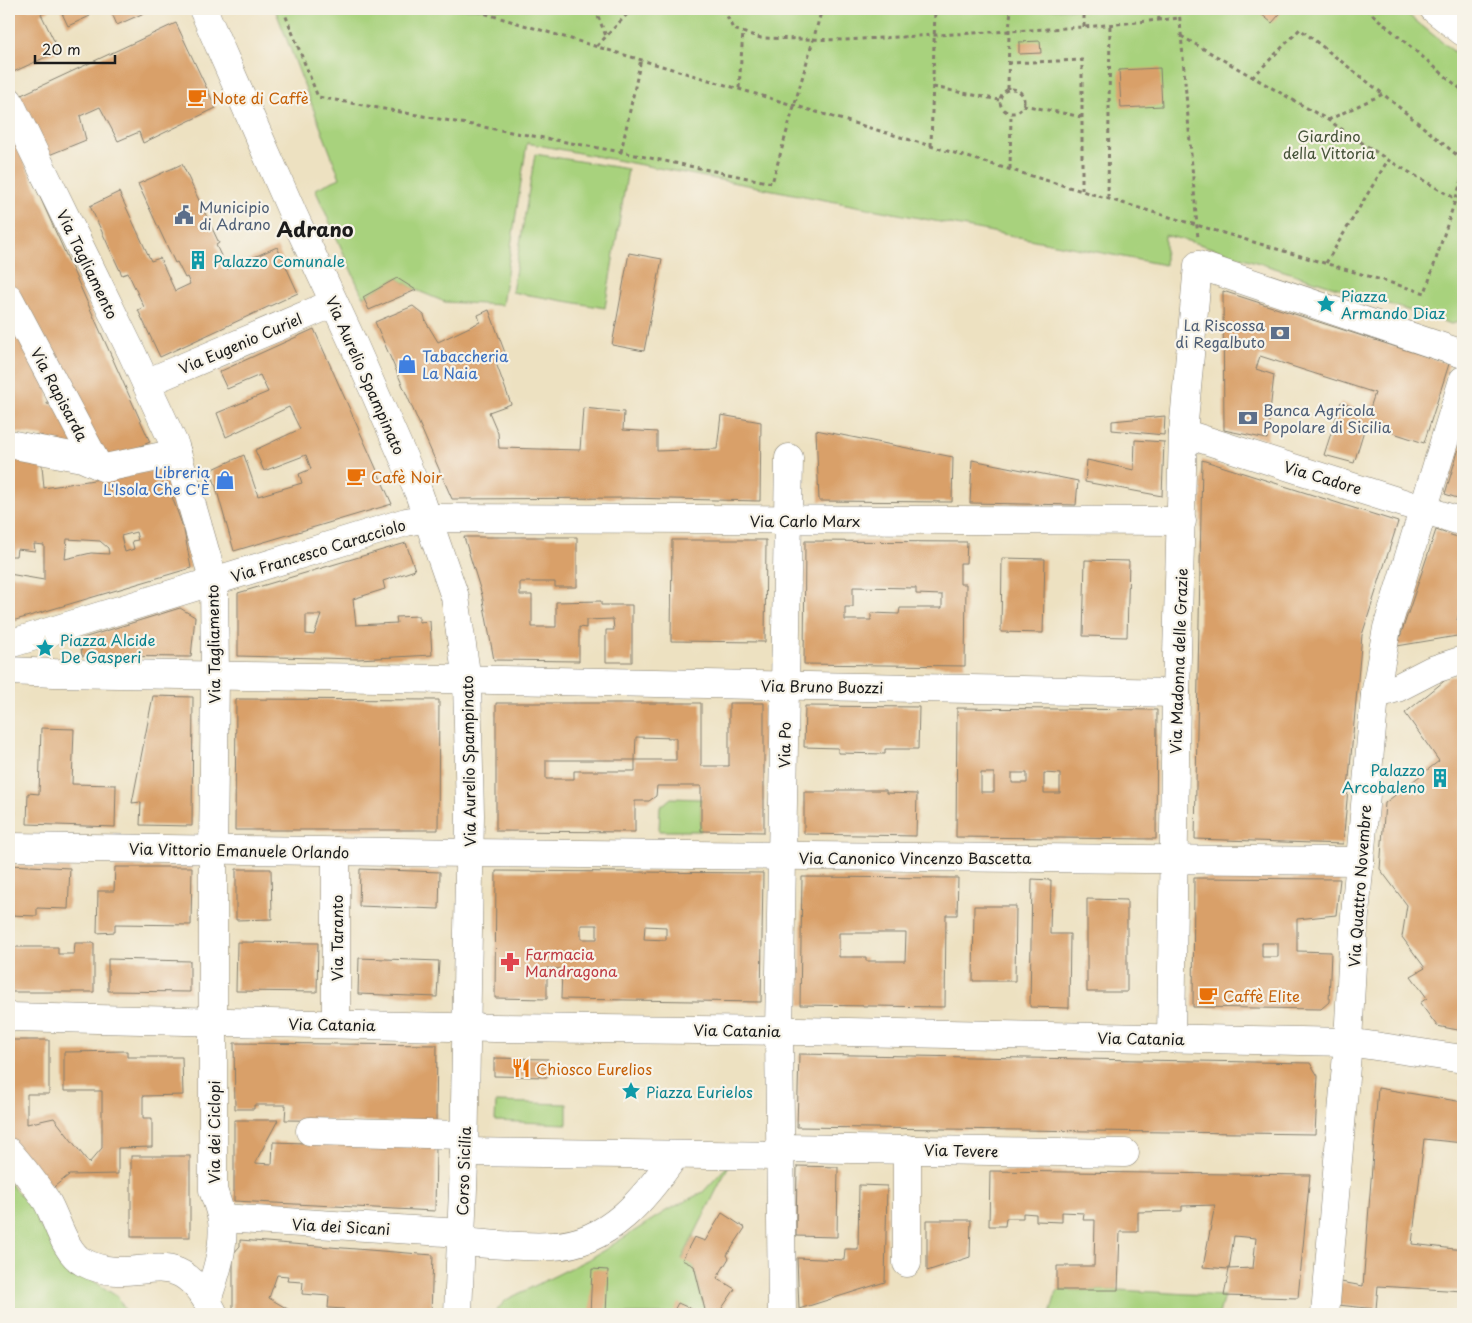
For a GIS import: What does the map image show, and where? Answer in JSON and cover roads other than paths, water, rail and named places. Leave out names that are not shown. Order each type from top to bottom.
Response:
[{"type":"street","name":"Via Aurelio Spampinato","points":[[202,9],[372,386],[428,518],[455,597],[468,680],[470,853],[465,1027]]},
{"type":"street","points":[[1434,9],[1463,32]]},
{"type":"street","name":"Via Tagliamento","points":[[9,101],[146,383],[177,453],[214,582],[213,1021]]},
{"type":"street","name":"Via Madonna delle Grazie","points":[[1171,1039],[1176,693],[1184,434],[1198,274],[1463,354]]},
{"type":"street","name":"Via Rapisarda","points":[[9,298],[97,464]]},
{"type":"street","name":"Via Eugenio Curiel","points":[[146,383],[334,303]]},
{"type":"street","name":"Via Quattro Novembre","points":[[1325,1314],[1348,1042],[1354,926],[1375,695],[1387,628],[1463,380]]},
{"type":"street","name":"Via Cadore","points":[[1184,434],[1463,522]]},
{"type":"street","points":[[9,444],[82,458],[105,468],[177,453]]},
{"type":"street","name":"Via Po","points":[[782,1314],[785,1154],[779,1031],[788,458]]},
{"type":"street","name":"Via Carlo Marx","points":[[428,518],[1182,521]]},
{"type":"street","name":"Via Francesco Caracciolo","points":[[9,644],[406,522],[428,518]]},
{"type":"street","points":[[54,673],[47,664],[44,653],[45,641],[58,629]]},
{"type":"street","points":[[1375,695],[1397,688],[1432,670],[1463,660]]},
{"type":"street","name":"Via Bruno Buozzi","points":[[9,671],[1176,693]]},
{"type":"street","name":"Via Vittorio Emanuele Orlando","points":[[9,847],[470,853]]},
{"type":"street","name":"Via Taranto","points":[[336,852],[336,1024]]},
{"type":"street","name":"Via Canonico Vincenzo Bascetta","points":[[470,853],[1360,861]]},
{"type":"street","name":"Via Catania","points":[[9,1017],[1348,1042],[1463,1058]]},
{"type":"street","name":"Via dei Ciclopi","points":[[211,1307],[222,1238],[222,1218],[213,1190],[213,1021]]},
{"type":"street","name":"Corso Sicilia","points":[[458,1314],[464,1143],[465,1027]]},
{"type":"street","name":"Via Tevere","points":[[310,1131],[464,1143],[675,1154],[785,1154],[908,1149],[1125,1153]]},
{"type":"street","points":[[907,1263],[908,1149]]},
{"type":"street","points":[[9,1152],[47,1201],[72,1254],[83,1262],[109,1270],[167,1268],[180,1272],[194,1282],[211,1307]]},
{"type":"street","name":"Via dei Sicani","points":[[222,1218],[554,1246],[577,1243],[604,1231],[627,1214],[648,1192],[675,1154]]},
{"type":"place","name":"Note di Caffè","points":[[197,97]]},
{"type":"place","name":"Municipio di Adrano","points":[[184,215]]},
{"type":"place","name":"Palazzo Comunale","points":[[198,260]]},
{"type":"place","name":"Piazza Armando Diaz","points":[[1326,304]]},
{"type":"place","name":"La Riscossa di Regalbuto","points":[[1280,333]]},
{"type":"place","name":"Tabaccheria La Naia","points":[[407,364]]},
{"type":"place","name":"Banca Agricola Popolare di Sicilia","points":[[1248,418]]},
{"type":"place","name":"Cafè Noir","points":[[356,476]]},
{"type":"place","name":"Libreria L'Isola Che C'È","points":[[225,480]]},
{"type":"place","name":"Piazza Alcide De Gasperi","points":[[45,648]]},
{"type":"place","name":"Palazzo Arcobaleno","points":[[1440,778]]},
{"type":"place","name":"Farmacia Mandragona","points":[[510,962]]},
{"type":"place","name":"Caffè Elite","points":[[1208,995]]},
{"type":"place","name":"Chiosco Eurelios","points":[[521,1068]]},
{"type":"place","name":"Piazza Eurielos","points":[[631,1091]]},
{"type":"district","name":"Adrano","points":[[315,229]]},
{"type":"park label","name":"Giardino della Vittoria","points":[[1329,144]]}]
